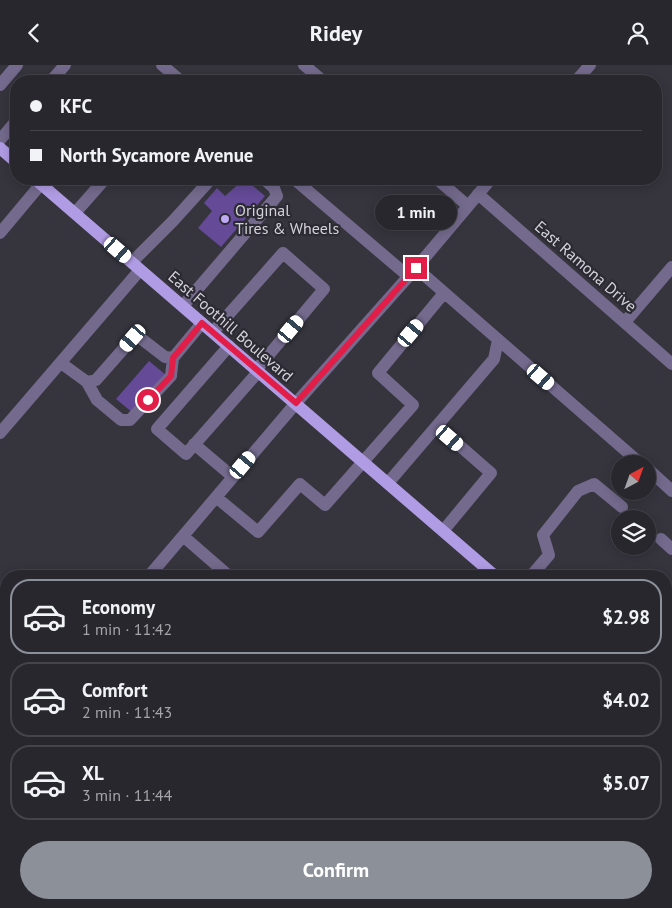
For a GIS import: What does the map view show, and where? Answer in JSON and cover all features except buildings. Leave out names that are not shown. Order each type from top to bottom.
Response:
[{"type":"main road","points":[[0,148],[10,157]]},
{"type":"main road","name":"East Foothill Boulevard","points":[[43,185],[296,403],[486,570]]},
{"type":"street","points":[[0,85],[17,65]]},
{"type":"street","points":[[56,75],[65,65]]},
{"type":"street","points":[[162,65],[174,75]]},
{"type":"street","points":[[304,65],[316,75]]},
{"type":"street","points":[[581,75],[590,65]]},
{"type":"street","points":[[0,140],[10,128]]},
{"type":"street","points":[[0,233],[35,185]]},
{"type":"street","points":[[75,213],[100,185]]},
{"type":"street","points":[[0,433],[61,363],[136,266],[206,185]]},
{"type":"street","points":[[182,305],[277,195],[271,185]]},
{"type":"street","points":[[302,185],[412,272],[444,293],[631,455]]},
{"type":"street","points":[[444,185],[468,206]]},
{"type":"street","points":[[153,570],[486,185]]},
{"type":"street","name":"East Ramona Drive","points":[[478,194],[672,364]]},
{"type":"street","points":[[190,449],[324,289],[283,253],[213,332]]},
{"type":"street","points":[[625,322],[672,267]]},
{"type":"street","points":[[216,497],[258,532],[300,484],[325,505],[413,405],[378,373],[444,293]]},
{"type":"street","points":[[61,363],[87,382],[97,400],[120,420],[130,420],[171,376],[173,358],[202,323]]},
{"type":"street","points":[[87,382],[96,380],[133,338],[139,337],[165,357],[173,358]]},
{"type":"street","points":[[388,483],[494,359],[498,340]]},
{"type":"street","points":[[229,346],[157,429],[232,477]]},
{"type":"street","points":[[437,426],[491,473],[443,531]]},
{"type":"street","points":[[656,476],[672,491]]},
{"type":"street","points":[[536,570],[549,555],[543,535],[578,491],[594,484],[622,507]]},
{"type":"street","points":[[183,536],[222,570]]},
{"type":"street","points":[[661,539],[672,549]]},
{"type":"place","name":"Original Tires & Wheels","points":[[225,219]]},
{"type":"route","points":[[148,400],[171,376],[173,358],[202,323],[296,403],[416,268]]}]
